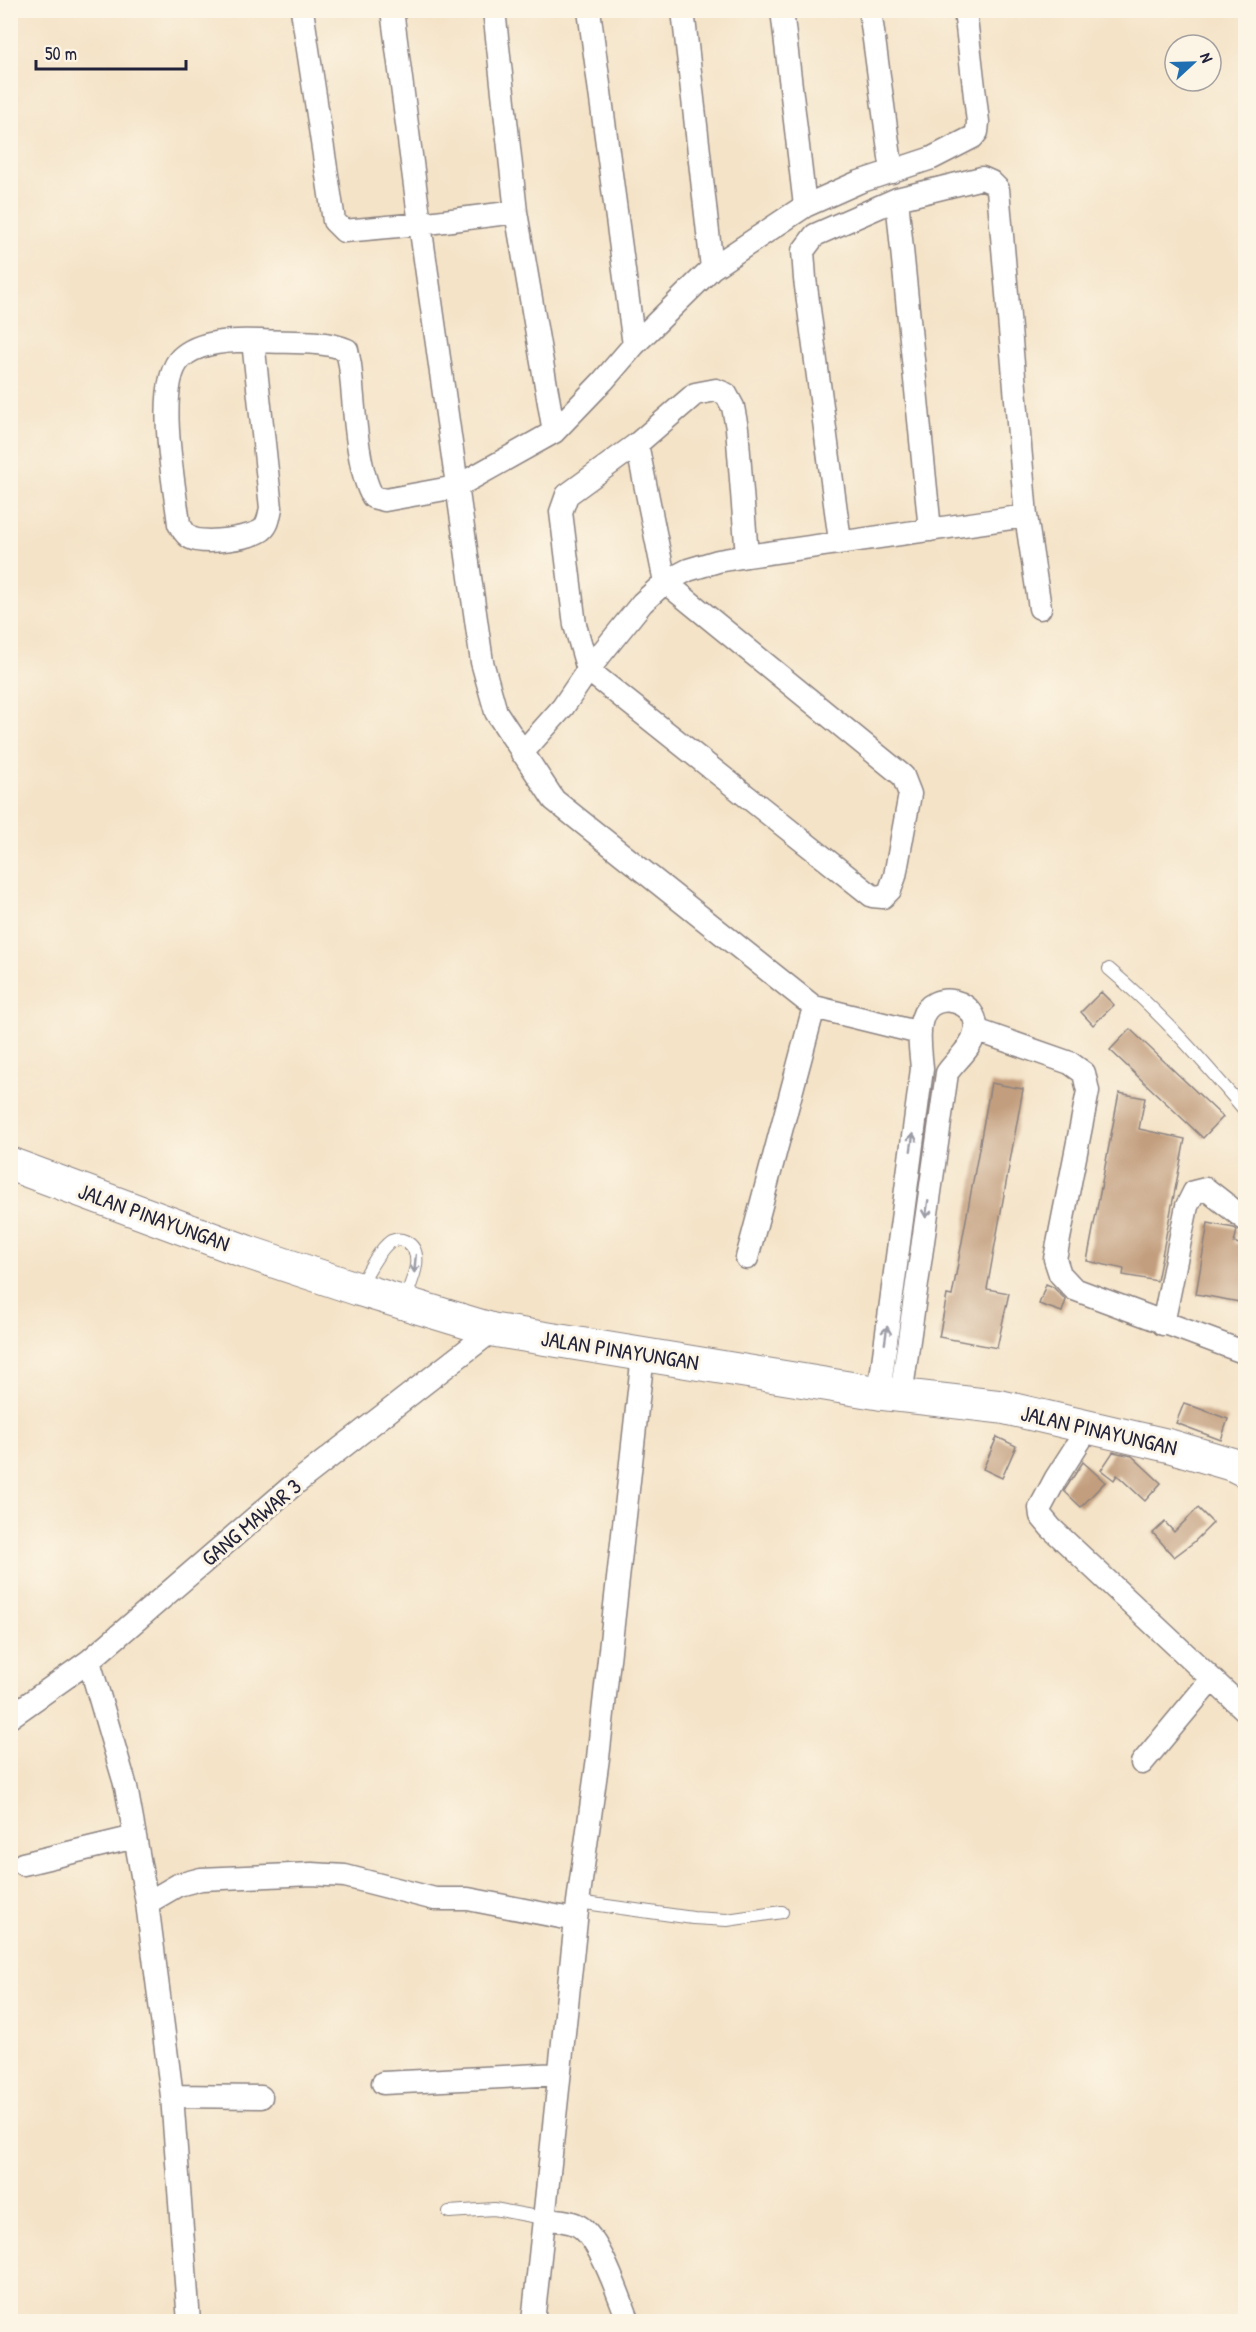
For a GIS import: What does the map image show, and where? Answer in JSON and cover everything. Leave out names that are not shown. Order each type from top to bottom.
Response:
[{"type":"main road","name":"JALAN PINAYUNGAN","points":[[10,1164],[247,1252],[493,1330],[890,1394],[1002,1407],[1170,1446],[1234,1465],[1245,1471]]},
{"type":"street","points":[[302,10],[334,221],[344,231],[516,212]]},
{"type":"street","points":[[392,10],[456,487],[482,662],[496,712],[554,800],[813,1007],[920,1033]]},
{"type":"street","points":[[494,10],[516,212],[554,432]]},
{"type":"street","points":[[589,10],[634,345]]},
{"type":"street","points":[[682,10],[712,268]]},
{"type":"street","points":[[782,10],[805,206]]},
{"type":"street","points":[[870,10],[892,172]]},
{"type":"street","points":[[254,341],[271,508],[267,524],[261,530],[249,535],[207,541],[194,540],[185,534],[180,524],[168,421],[168,385],[180,359],[193,350],[213,344],[254,341],[333,344],[347,350],[361,461],[367,488],[373,497],[385,501],[456,487],[554,432],[634,345],[712,268],[805,206],[859,182],[932,158],[973,137],[977,132],[965,10]]},
{"type":"street","points":[[840,541],[803,251],[815,235],[897,199],[982,178],[991,182],[998,189],[1026,516],[1040,608]]},
{"type":"street","points":[[897,199],[930,530]]},
{"type":"street","points":[[637,444],[665,582],[903,776],[910,794],[895,876],[890,890],[883,897],[872,896],[588,670],[575,625],[561,512],[567,495],[637,444],[695,394],[716,390],[726,394],[733,407],[737,428],[747,556]]},
{"type":"street","points":[[522,753],[563,707],[588,670],[642,603],[665,582],[688,570],[718,561],[840,541],[1026,516]]},
{"type":"street","points":[[941,1000],[954,1000],[966,1006],[974,1017],[976,1030],[971,1043],[947,1073],[890,1394],[922,1069],[920,1033],[922,1017],[929,1006],[941,1000]]},
{"type":"street","points":[[747,1258],[813,1007]]},
{"type":"street","points":[[976,1030],[1070,1064],[1084,1073],[1088,1091],[1055,1259],[1060,1274],[1074,1288],[1163,1324],[1245,1353]]},
{"type":"street","points":[[920,1084],[944,1088]]},
{"type":"street","points":[[1163,1324],[1187,1206],[1194,1191],[1206,1189],[1245,1220]]},
{"type":"street","name":"GANG MAWAR 3","points":[[10,1717],[89,1660],[291,1487],[493,1330]]},
{"type":"street","points":[[533,2322],[577,1911],[598,1758],[643,1355]]},
{"type":"street","points":[[1088,1428],[1056,1478],[1040,1508],[1041,1515],[1051,1528],[1212,1679],[1244,1705]]},
{"type":"street","points":[[89,1660],[126,1787],[147,1903],[172,2097],[189,2322]]},
{"type":"street","points":[[1142,1763],[1212,1679]]},
{"type":"street","points":[[23,1864],[135,1838]]},
{"type":"street","points":[[147,1903],[178,1885],[201,1879],[312,1874],[345,1876],[435,1899],[468,1899],[577,1911]]},
{"type":"street","points":[[383,2083],[559,2073]]},
{"type":"street","points":[[172,2097],[261,2097]]},
{"type":"street","points":[[543,2218],[575,2224],[586,2230],[600,2256],[628,2322]]},
{"type":"lane","points":[[1109,969],[1152,1007],[1199,1056],[1245,1112]]},
{"type":"lane","points":[[358,1289],[368,1271],[390,1242],[398,1239],[406,1241],[413,1248],[417,1259],[416,1270],[403,1303]]},
{"type":"lane","points":[[577,1911],[727,1920],[782,1912]]},
{"type":"lane","points":[[449,2212],[494,2209],[543,2218]]},
{"type":"building","points":[[1101,992],[1114,1005],[1093,1025],[1081,1012]]},
{"type":"building","points":[[1130,1029],[1223,1117],[1203,1138],[1110,1050]]},
{"type":"building","points":[[991,1083],[1023,1089],[987,1289],[1009,1293],[997,1348],[939,1337],[947,1295],[952,1296]]},
{"type":"building","points":[[1119,1093],[1145,1098],[1139,1129],[1185,1139],[1157,1281],[1123,1275],[1124,1269],[1087,1261]]},
{"type":"building","points":[[1208,1223],[1234,1228],[1237,1230],[1234,1243],[1245,1245],[1245,1303],[1196,1294]]},
{"type":"building","points":[[1046,1284],[1053,1287],[1066,1300],[1062,1312],[1039,1304]]},
{"type":"building","points":[[1184,1403],[1228,1419],[1221,1440],[1176,1423]]},
{"type":"building","points":[[997,1437],[1016,1446],[1002,1478],[983,1469]]},
{"type":"building","points":[[1113,1452],[1132,1456],[1161,1483],[1145,1501],[1117,1475],[1114,1480],[1101,1470]]},
{"type":"building","points":[[1083,1462],[1105,1482],[1081,1507],[1064,1491]]},
{"type":"building","points":[[1198,1508],[1213,1523],[1194,1542],[1174,1557],[1153,1533],[1165,1522],[1174,1532]]}]
